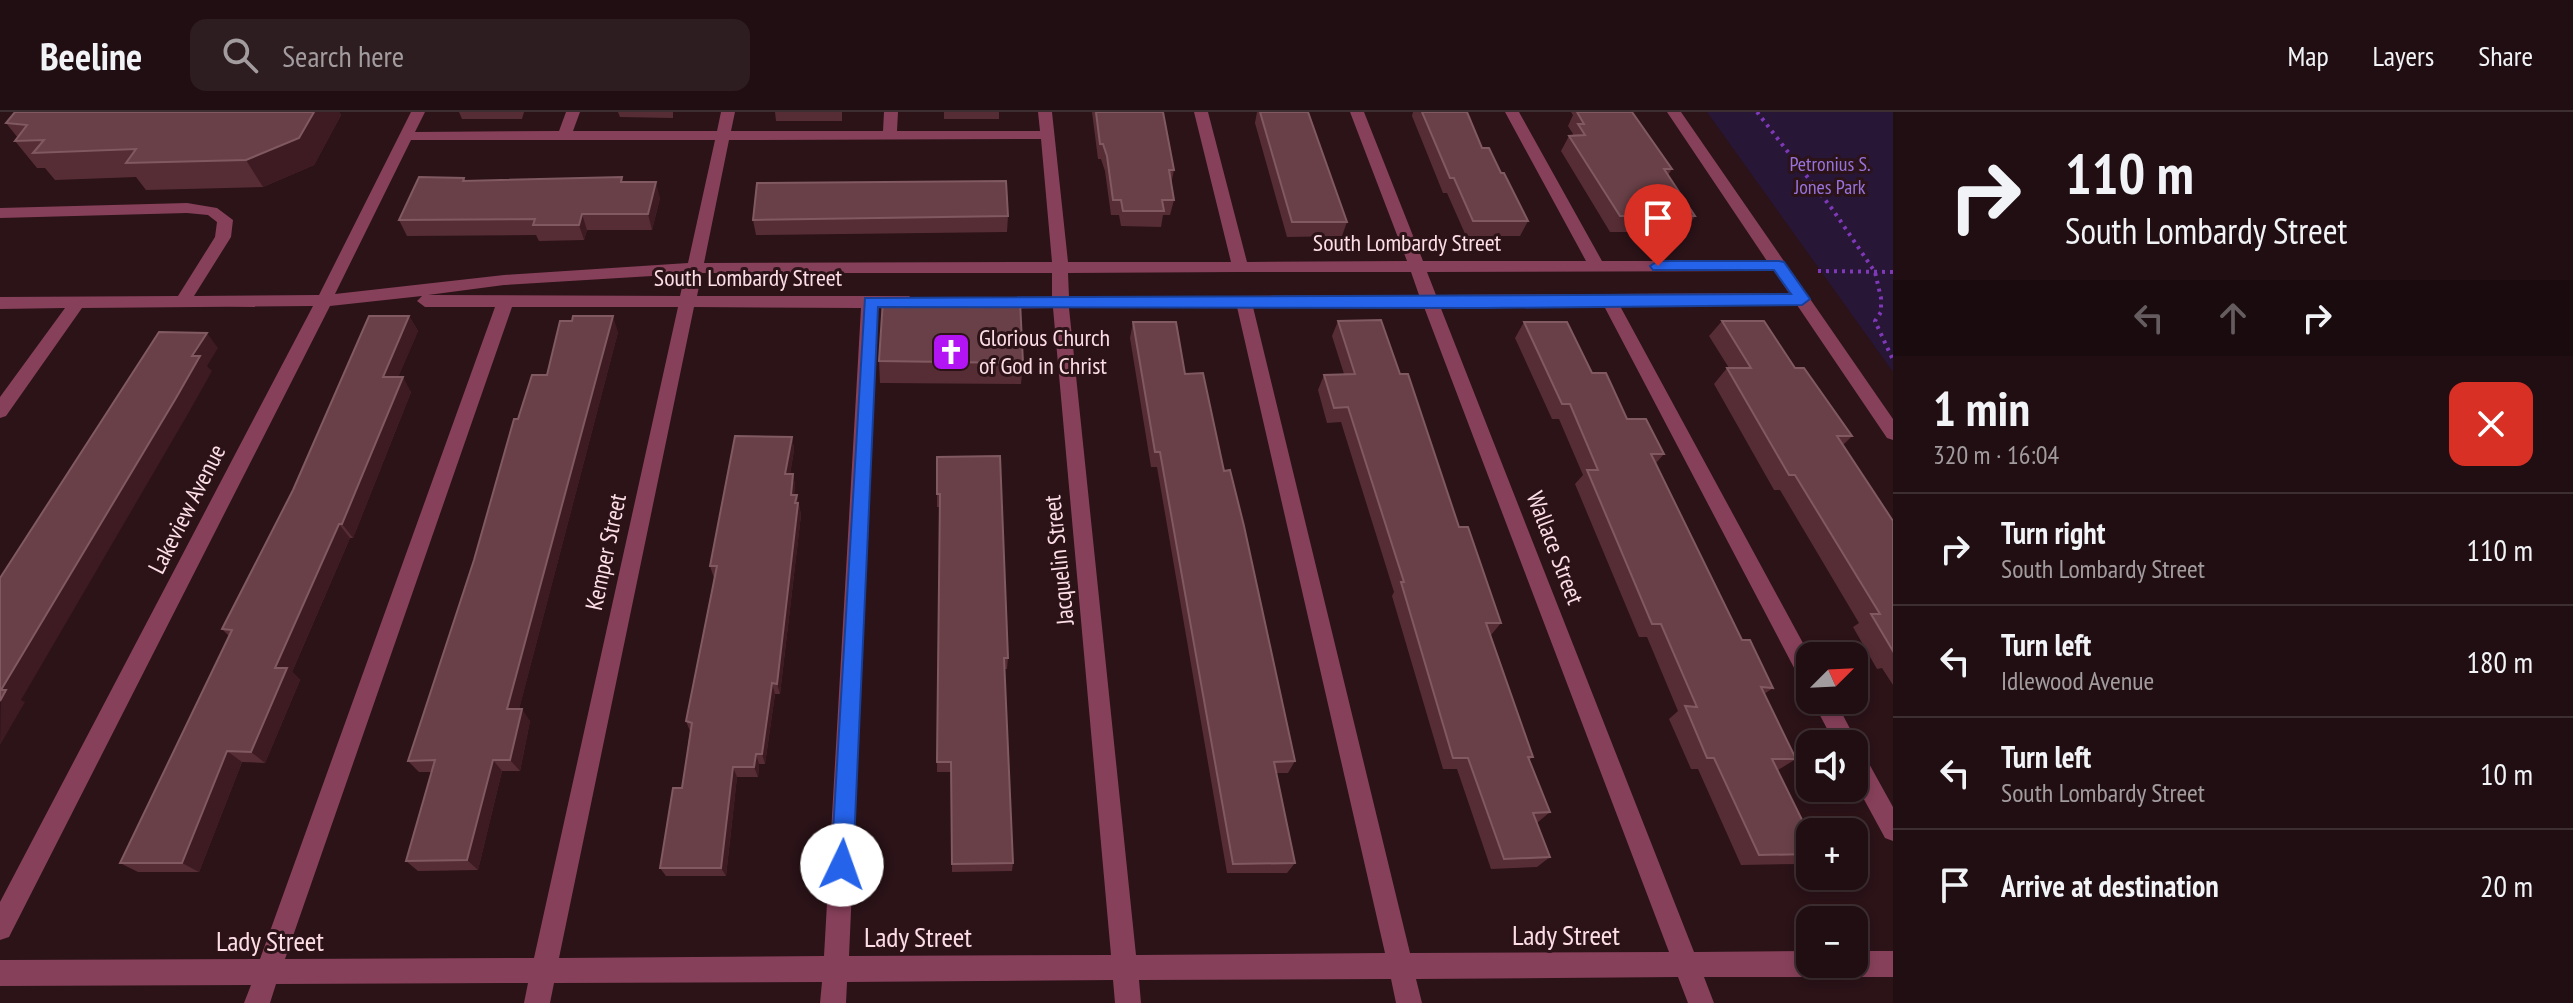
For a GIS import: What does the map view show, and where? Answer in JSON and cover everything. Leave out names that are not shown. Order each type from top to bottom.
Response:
[{"type":"street","name":"Lakeview Avenue","points":[[0,928],[418,112]]},
{"type":"street","points":[[565,135],[573,112]]},
{"type":"street","name":"Kemper Street","points":[[537,1003],[685,301],[728,112]]},
{"type":"street","points":[[890,135],[891,112]]},
{"type":"street","name":"Jacquelin Street","points":[[1045,112],[1128,1003]]},
{"type":"street","points":[[1201,112],[1240,267]]},
{"type":"street","name":"Wallace Street","points":[[1357,112],[1433,302],[1701,1003]]},
{"type":"street","points":[[1512,112],[1597,266]]},
{"type":"street","points":[[1674,112],[1893,433]]},
{"type":"street","points":[[406,136],[1047,135]]},
{"type":"street","points":[[0,213],[187,208],[212,211],[225,220],[223,237],[182,302]]},
{"type":"street","name":"South Lombardy Street","points":[[365,299],[504,280],[693,268],[1779,266]]},
{"type":"street","name":"South Lombardy Street","points":[[0,303],[365,299],[505,303],[931,302]]},
{"type":"street","points":[[976,303],[1802,299]]},
{"type":"street","points":[[833,1003],[870,301]]},
{"type":"street","points":[[1610,302],[1796,650]]},
{"type":"street","points":[[0,411],[77,303]]},
{"type":"street","points":[[257,1003],[505,303]]},
{"type":"street","points":[[1244,303],[1409,1003]]},
{"type":"street","points":[[1868,784],[1893,830]]},
{"type":"street","name":"Lady Street","points":[[0,973],[1796,964]]},
{"type":"street","points":[[1868,964],[1893,964]]},
{"type":"path","points":[[1757,112],[1833,210],[1875,272],[1881,298],[1881,312],[1875,321],[1893,360]]},
{"type":"path","points":[[1816,271],[1893,272]]},
{"type":"green space","name":"Petronius S. Jones Park","points":[[1707,112],[1893,112],[1893,372]]},
{"type":"building","points":[[15,112],[314,112],[299,138],[246,160],[126,163],[136,149],[33,153],[44,140],[15,141],[27,125],[6,123]]},
{"type":"building","points":[[1096,112],[1163,112],[1174,170],[1169,170],[1174,200],[1162,200],[1164,211],[1123,211],[1121,200],[1113,200],[1107,156],[1103,144],[1100,144]]},
{"type":"building","points":[[1260,112],[1308,112],[1347,222],[1292,222]]},
{"type":"building","points":[[1422,112],[1467,112],[1482,148],[1489,148],[1528,221],[1473,221],[1454,178],[1450,178]]},
{"type":"building","points":[[1577,112],[1632,112],[1672,169],[1664,169],[1695,216],[1620,216],[1569,136],[1585,135],[1578,124],[1584,124]]},
{"type":"building","points":[[419,177],[464,178],[463,181],[622,177],[621,182],[656,182],[648,214],[582,214],[579,225],[533,225],[535,219],[399,220]]},
{"type":"building","points":[[1006,181],[1008,216],[753,220],[757,183]]},
{"type":"building","name":"Glorious Church of God in Christ","points":[[883,300],[1020,301],[1023,363],[879,361]]},
{"type":"building","points":[[369,316],[409,316],[383,377],[403,377],[342,524],[339,524],[275,668],[287,668],[251,752],[227,751],[182,863],[120,863],[232,630],[222,629],[293,490]]},
{"type":"building","points":[[573,316],[613,316],[507,709],[522,709],[510,760],[493,760],[467,860],[406,861],[435,760],[408,761],[474,560],[514,419],[518,419],[532,375],[547,375],[560,321],[572,321]]},
{"type":"building","points":[[1381,320],[1400,374],[1408,374],[1459,527],[1468,527],[1501,623],[1486,623],[1533,757],[1528,757],[1550,812],[1533,813],[1550,857],[1504,859],[1468,758],[1453,758],[1401,582],[1404,582],[1348,407],[1334,408],[1324,375],[1355,374],[1338,321]]},
{"type":"building","points":[[1722,321],[1764,321],[1795,368],[1804,368],[1852,436],[1837,436],[1893,521],[1893,651],[1871,614],[1880,614],[1795,475],[1789,475],[1727,368],[1751,368]]},
{"type":"building","points":[[1133,322],[1176,322],[1185,374],[1203,373],[1224,471],[1230,470],[1244,526],[1295,761],[1274,762],[1295,863],[1233,864],[1160,452],[1155,452]]},
{"type":"building","points":[[1524,322],[1567,322],[1592,373],[1606,373],[1627,419],[1646,419],[1664,454],[1651,454],[1742,640],[1750,640],[1773,688],[1761,687],[1796,759],[1772,759],[1801,818],[1796,818],[1796,854],[1759,855],[1714,758],[1707,758],[1685,706],[1697,707],[1661,624],[1652,624],[1587,470],[1598,470],[1570,404],[1562,404]]},
{"type":"building","points":[[159,332],[207,333],[192,356],[200,356],[1,690],[6,690],[0,701],[0,578]]},
{"type":"building","points":[[735,436],[792,437],[785,474],[793,474],[791,495],[797,495],[795,503],[798,503],[777,684],[772,683],[762,754],[756,754],[754,767],[733,767],[721,868],[660,868],[673,788],[682,788],[692,723],[686,721],[717,566],[710,566]]},
{"type":"building","points":[[1000,456],[1008,658],[1004,658],[1013,863],[952,864],[951,762],[937,762],[940,494],[937,494],[937,457]]},
{"type":"place","name":"Glorious Church of God in Christ","points":[[951,352]]},
{"type":"route","points":[[842,865],[870,301],[1485,303],[1802,299],[1779,266],[1658,266]]}]
